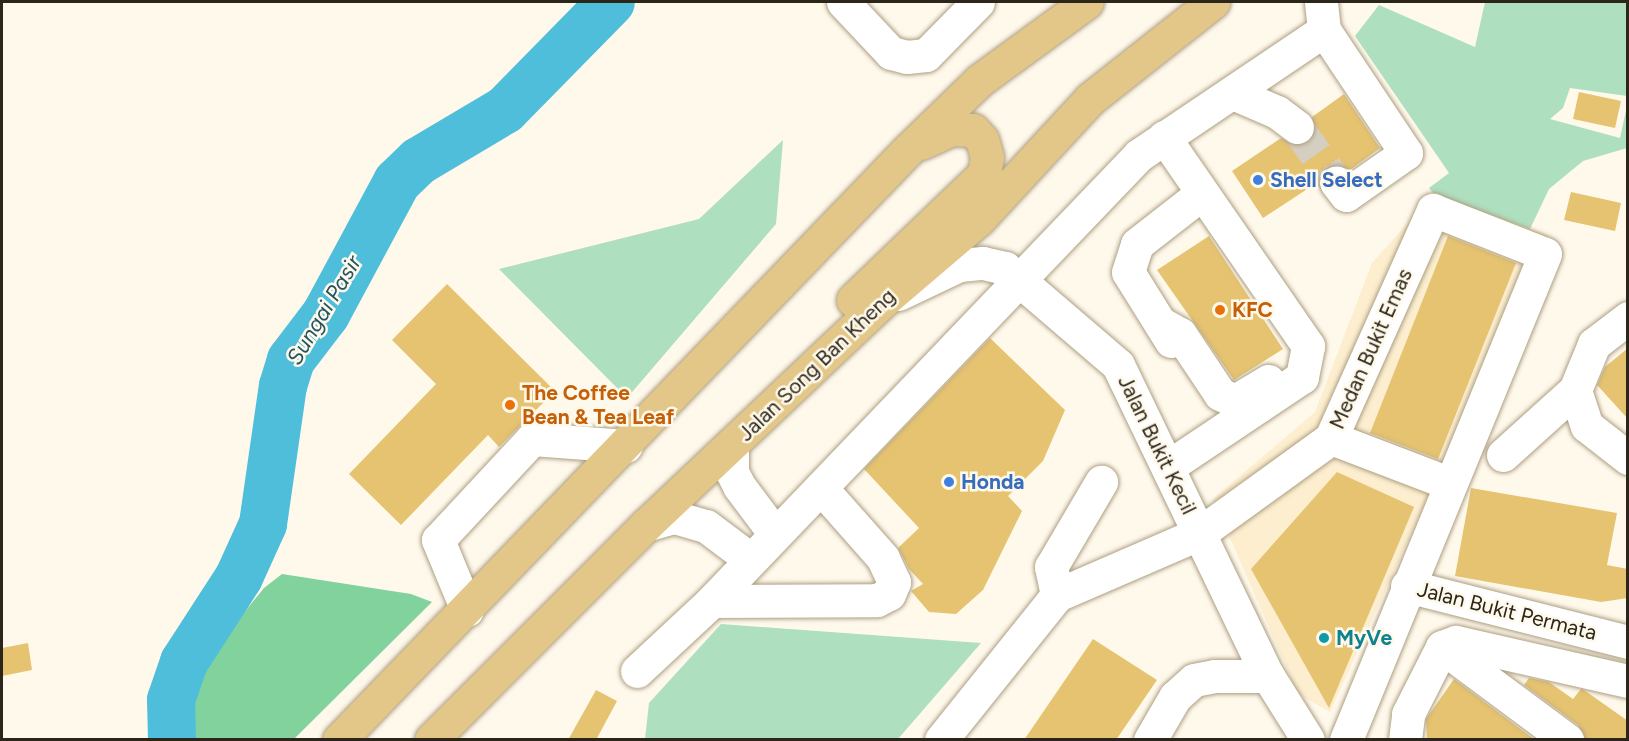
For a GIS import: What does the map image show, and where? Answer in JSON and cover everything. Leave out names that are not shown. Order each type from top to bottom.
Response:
[{"type":"main road","points":[[339,740],[626,446],[909,148],[980,80],[1087,2]]},
{"type":"main road","name":"Jalan Song Ban Kheng","points":[[431,740],[646,525],[883,301],[979,219],[1090,99],[1214,2]]},
{"type":"main road","points":[[699,477],[703,452],[722,426],[984,174],[987,157],[982,140],[973,130],[952,129],[909,148]]},
{"type":"street","points":[[843,2],[891,53],[907,57],[926,55],[978,2]]},
{"type":"street","points":[[637,671],[712,601],[1139,155],[1233,93],[1323,16],[1406,153],[1346,195],[1336,182]]},
{"type":"street","points":[[1233,93],[1276,112],[1297,127]]},
{"type":"street","points":[[1164,137],[1201,194],[1308,346],[1302,377],[1169,466]]},
{"type":"street","points":[[1160,323],[1180,334],[1220,394],[1235,401],[1287,370],[1292,358],[1292,347],[1249,282],[1201,194]]},
{"type":"street","points":[[1201,194],[1137,244],[1128,272],[1226,428]]},
{"type":"street","name":"Medan Bukit Emas","points":[[1057,596],[1200,533],[1331,438],[1433,210],[1545,254],[1449,483]]},
{"type":"street","name":"Jalan Bukit Kecil","points":[[883,301],[959,265],[1005,268],[1118,366],[1169,466],[1268,676],[1308,740]]},
{"type":"street","points":[[1503,455],[1575,390],[1594,344],[1628,318]]},
{"type":"street","points":[[1575,390],[1587,426],[1628,458]]},
{"type":"street","points":[[1331,438],[1449,483],[1407,586]]},
{"type":"street","points":[[467,610],[438,540],[532,439],[626,446]]},
{"type":"street","points":[[732,446],[732,472],[739,486],[775,534]]},
{"type":"street","points":[[941,740],[1057,596],[1051,567],[1101,482]]},
{"type":"street","points":[[712,601],[877,600],[889,594],[894,582],[883,558],[821,488]]},
{"type":"street","points":[[646,525],[674,517],[706,526],[750,559]]},
{"type":"street","name":"Jalan Bukit Permata","points":[[1346,740],[1407,586],[1628,642]]},
{"type":"street","points":[[1405,740],[1408,714],[1442,647],[1456,642],[1473,644],[1628,681]]},
{"type":"street","points":[[1442,647],[1566,740]]},
{"type":"street","points":[[1150,740],[1175,697],[1194,680],[1215,676],[1268,676]]},
{"type":"shaded area","points":[[1434,194],[1548,235],[1330,712],[1298,694],[1213,499],[1315,412],[1372,263]]},
{"type":"green space","points":[[1485,2],[1627,2],[1627,96],[1570,88],[1563,108],[1550,119],[1620,138],[1627,106],[1627,148],[1583,161],[1549,189],[1530,229],[1434,194],[1429,188],[1449,173],[1355,36],[1379,5],[1475,47]]},
{"type":"green space","points":[[783,140],[776,224],[627,398],[499,269],[699,219]]},
{"type":"green space","points":[[282,574],[411,594],[432,602],[294,739],[195,739],[194,688],[221,641],[264,588]]},
{"type":"green space","points":[[721,624],[981,643],[898,739],[645,739],[649,703]]},
{"type":"building","points":[[1579,92],[1621,101],[1615,128],[1573,119]]},
{"type":"building","points":[[1344,94],[1380,148],[1350,170],[1334,163],[1325,167],[1318,182],[1263,218],[1232,171],[1281,138],[1294,145],[1305,144],[1315,130],[1312,117]]},
{"type":"building","points":[[1571,192],[1621,203],[1615,231],[1564,220]]},
{"type":"building","name":"KFC","points":[[1209,236],[1283,349],[1234,380],[1157,270]]},
{"type":"building","points":[[1448,236],[1516,263],[1438,459],[1370,433]]},
{"type":"building","points":[[447,284],[555,391],[499,447],[488,435],[401,525],[349,474],[436,384],[392,340]]},
{"type":"building","name":"Honda","points":[[990,338],[1065,410],[1043,461],[1008,496],[1022,511],[983,590],[956,614],[929,612],[911,591],[923,584],[909,569],[898,548],[919,528],[864,469]]},
{"type":"building","points":[[1628,348],[1628,419],[1597,385],[1605,367]]},
{"type":"building","name":"MyVe","points":[[1337,472],[1414,507],[1329,708],[1251,569]]},
{"type":"building","points":[[1471,488],[1617,513],[1607,565],[1628,569],[1628,598],[1601,602],[1455,576]]},
{"type":"building","points":[[1093,639],[1157,680],[1116,740],[1024,740]]},
{"type":"building","points":[[28,643],[32,670],[2,676],[2,648]]},
{"type":"building","points":[[1529,678],[1549,682],[1573,699],[1581,689],[1584,690],[1628,721],[1628,740],[1585,740],[1578,725],[1524,685]]},
{"type":"building","points":[[1454,679],[1535,740],[1427,740],[1426,719]]},
{"type":"building","points":[[596,690],[617,701],[596,740],[568,740]]},
{"type":"waterway","name":"Sungai Pasir","points":[[172,740],[171,700],[184,662],[239,577],[263,524],[283,386],[291,360],[326,314],[397,182],[419,161],[505,110],[611,2]]},
{"type":"tunnel","points":[[1297,127],[1336,182]]},
{"type":"place","name":"Shell Select","points":[[1258,180]]},
{"type":"place","name":"KFC","points":[[1220,310]]},
{"type":"place","name":"The Coffee Bean & Tea Leaf","points":[[510,405]]},
{"type":"place","name":"Honda","points":[[949,482]]},
{"type":"place","name":"MyVe","points":[[1324,638]]}]
